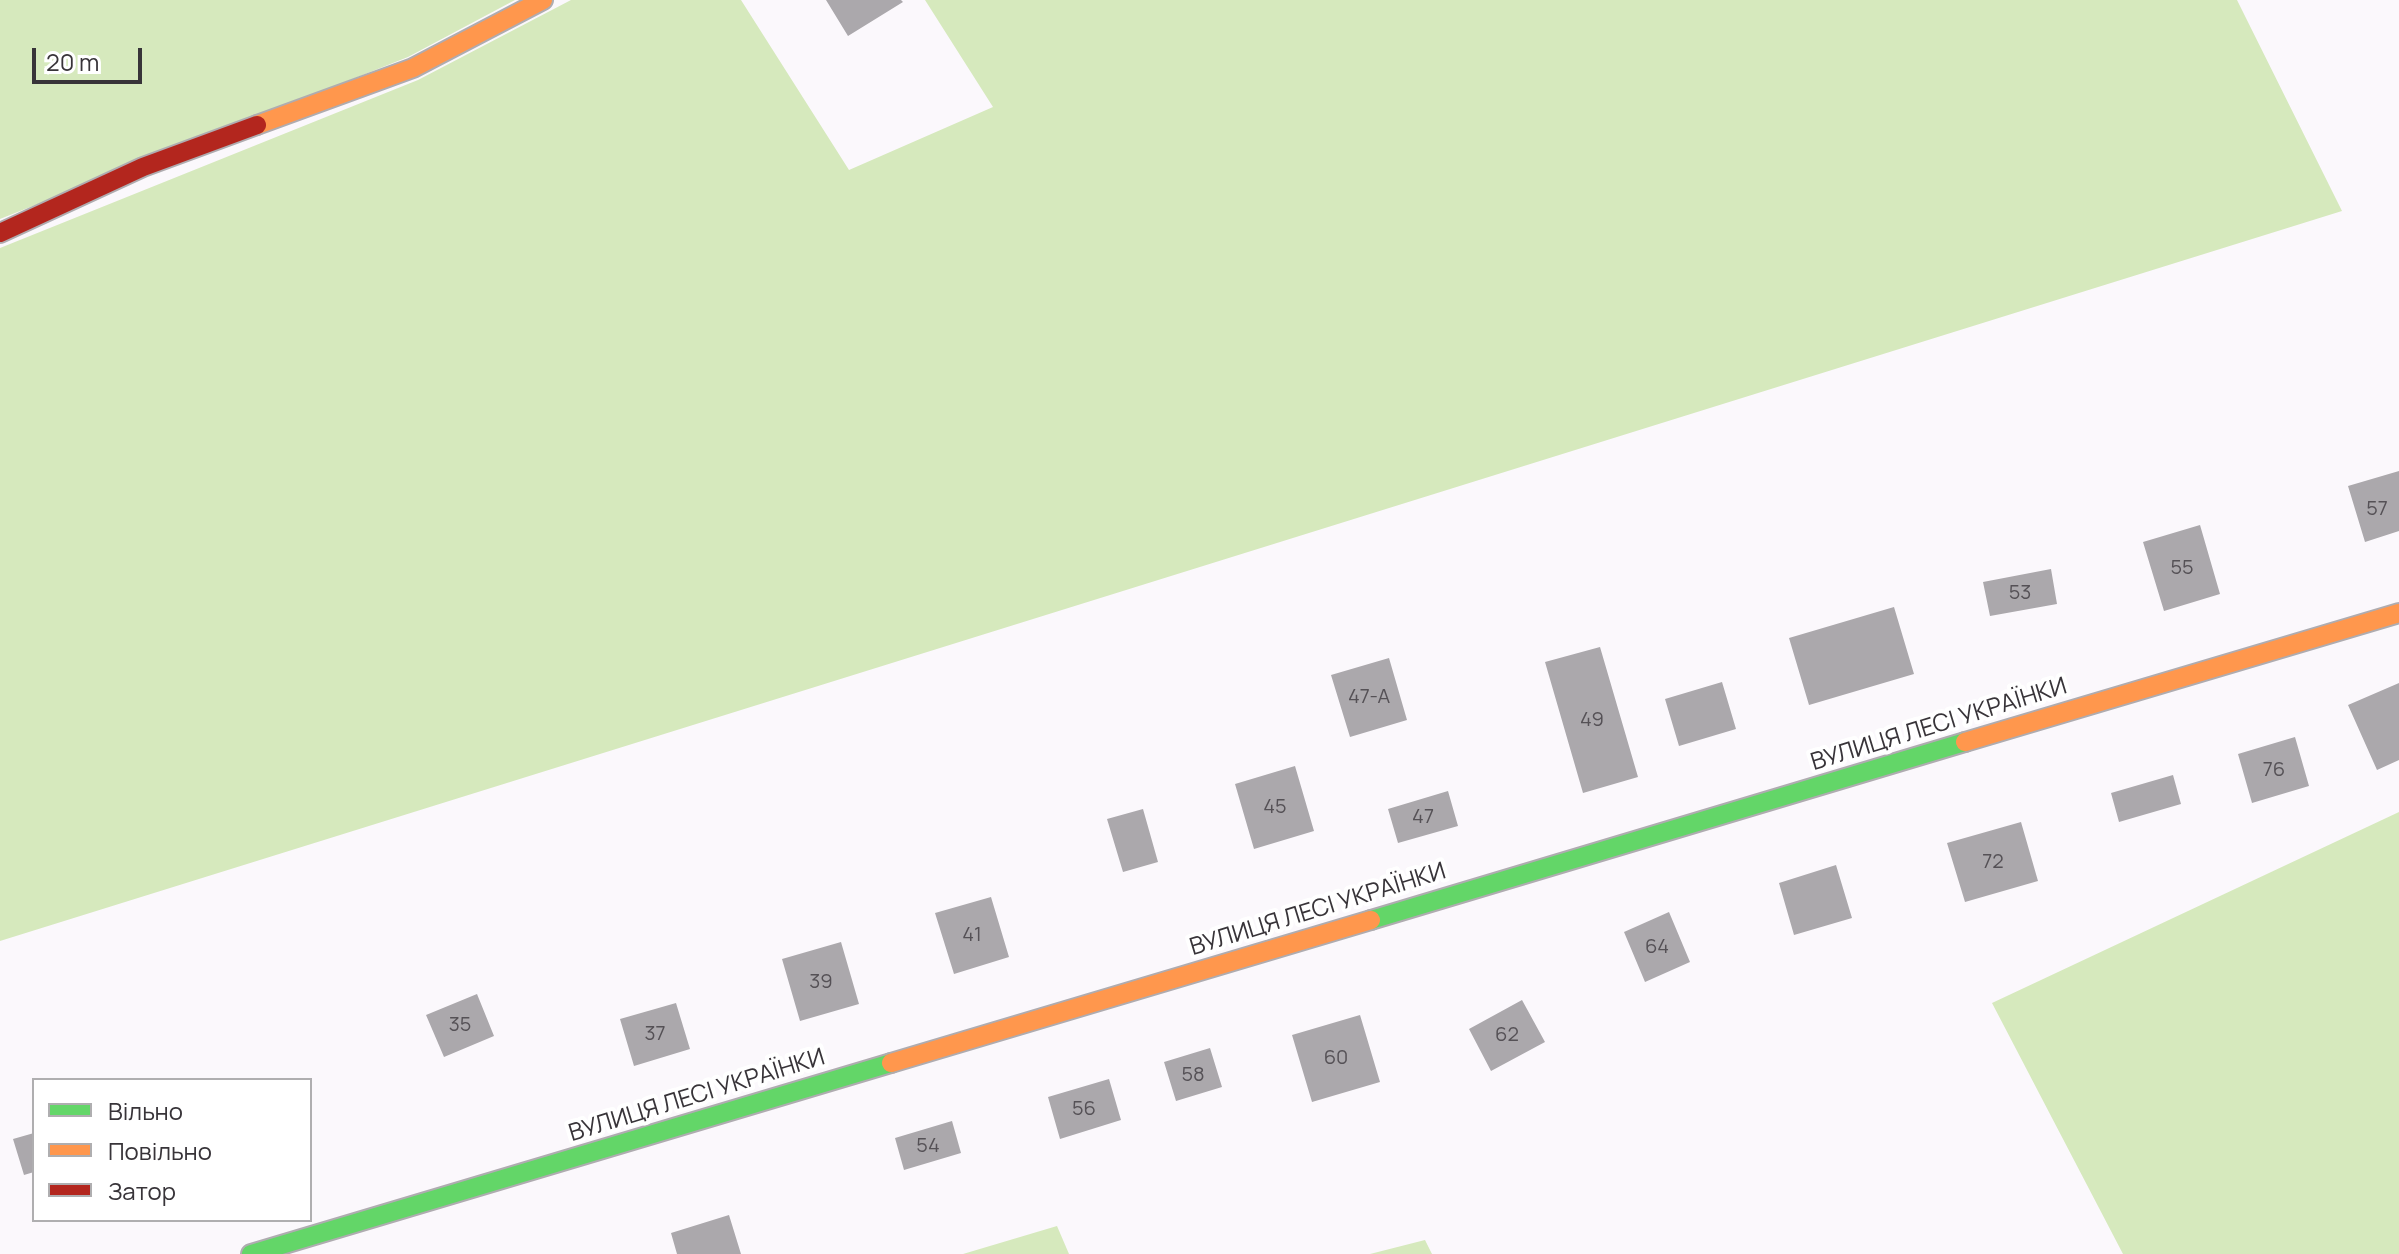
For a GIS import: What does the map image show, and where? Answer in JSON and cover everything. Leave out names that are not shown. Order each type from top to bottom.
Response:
[{"type":"street","points":[[0,233],[143,167],[413,68],[543,0]]},
{"type":"street","name":"ВУЛИЦЯ ЛЕСІ УКРАЇНКИ","points":[[251,1254],[2399,613]]},
{"type":"green space","points":[[0,0],[515,0],[408,57],[0,219]]},
{"type":"green space","points":[[571,0],[741,0],[849,170],[993,107],[925,0],[2237,0],[2342,211],[0,941],[0,248],[418,80]]},
{"type":"green space","points":[[2399,812],[2399,1254],[2123,1254],[1992,1003]]},
{"type":"green space","points":[[1057,1226],[1069,1254],[963,1254]]},
{"type":"green space","points":[[1425,1240],[1432,1254],[1370,1254]]},
{"type":"building","points":[[826,0],[901,0],[903,2],[848,36]]},
{"type":"building","points":[[2399,471],[2399,531],[2365,542],[2348,486]]},
{"type":"building","points":[[2200,525],[2220,594],[2164,611],[2143,542]]},
{"type":"building","points":[[2051,569],[2057,604],[1990,616],[1983,582]]},
{"type":"building","points":[[1894,607],[1914,674],[1809,705],[1789,638]]},
{"type":"building","points":[[1600,647],[1638,777],[1583,793],[1545,662]]},
{"type":"building","points":[[1389,658],[1407,720],[1350,737],[1331,675]]},
{"type":"building","points":[[1722,682],[1736,729],[1679,746],[1665,699]]},
{"type":"building","points":[[2399,683],[2399,760],[2377,770],[2348,705]]},
{"type":"building","points":[[2295,737],[2309,786],[2252,803],[2238,754]]},
{"type":"building","points":[[1295,766],[1314,831],[1254,849],[1235,784]]},
{"type":"building","points":[[2173,775],[2181,804],[2119,822],[2111,793]]},
{"type":"building","points":[[1448,791],[1458,826],[1398,843],[1388,809]]},
{"type":"building","points":[[1143,809],[1158,862],[1123,872],[1107,819]]},
{"type":"building","points":[[2021,822],[2038,881],[1965,902],[1947,843]]},
{"type":"building","points":[[1836,865],[1852,918],[1794,935],[1779,883]]},
{"type":"building","points":[[991,897],[1009,957],[954,974],[935,913]]},
{"type":"building","points":[[1669,912],[1690,962],[1645,982],[1624,932]]},
{"type":"building","points":[[841,942],[859,1004],[800,1021],[782,959]]},
{"type":"building","points":[[477,994],[494,1036],[444,1057],[426,1015]]},
{"type":"building","points":[[1522,1000],[1545,1042],[1491,1071],[1469,1029]]},
{"type":"building","points":[[676,1003],[690,1049],[634,1066],[620,1019]]},
{"type":"building","points":[[1360,1015],[1380,1082],[1312,1102],[1292,1035]]},
{"type":"building","points":[[1210,1048],[1222,1087],[1176,1101],[1164,1062]]},
{"type":"building","points":[[1109,1079],[1121,1120],[1060,1139],[1048,1097]]},
{"type":"building","points":[[952,1121],[961,1153],[904,1170],[895,1138]]},
{"type":"building","points":[[32,1134],[32,1173],[24,1175],[13,1139]]},
{"type":"building","points":[[729,1215],[741,1254],[677,1254],[671,1233]]},
{"type":"traffic: fast","points":[[1371,920],[1965,742]]},
{"type":"traffic: fast","points":[[251,1254],[891,1063]]},
{"type":"traffic: slow","points":[[257,125],[413,68],[543,0]]},
{"type":"traffic: slow","points":[[1965,742],[2399,613]]},
{"type":"traffic: slow","points":[[891,1063],[1371,920]]},
{"type":"traffic: jam","points":[[0,233],[143,167],[257,125]]}]
